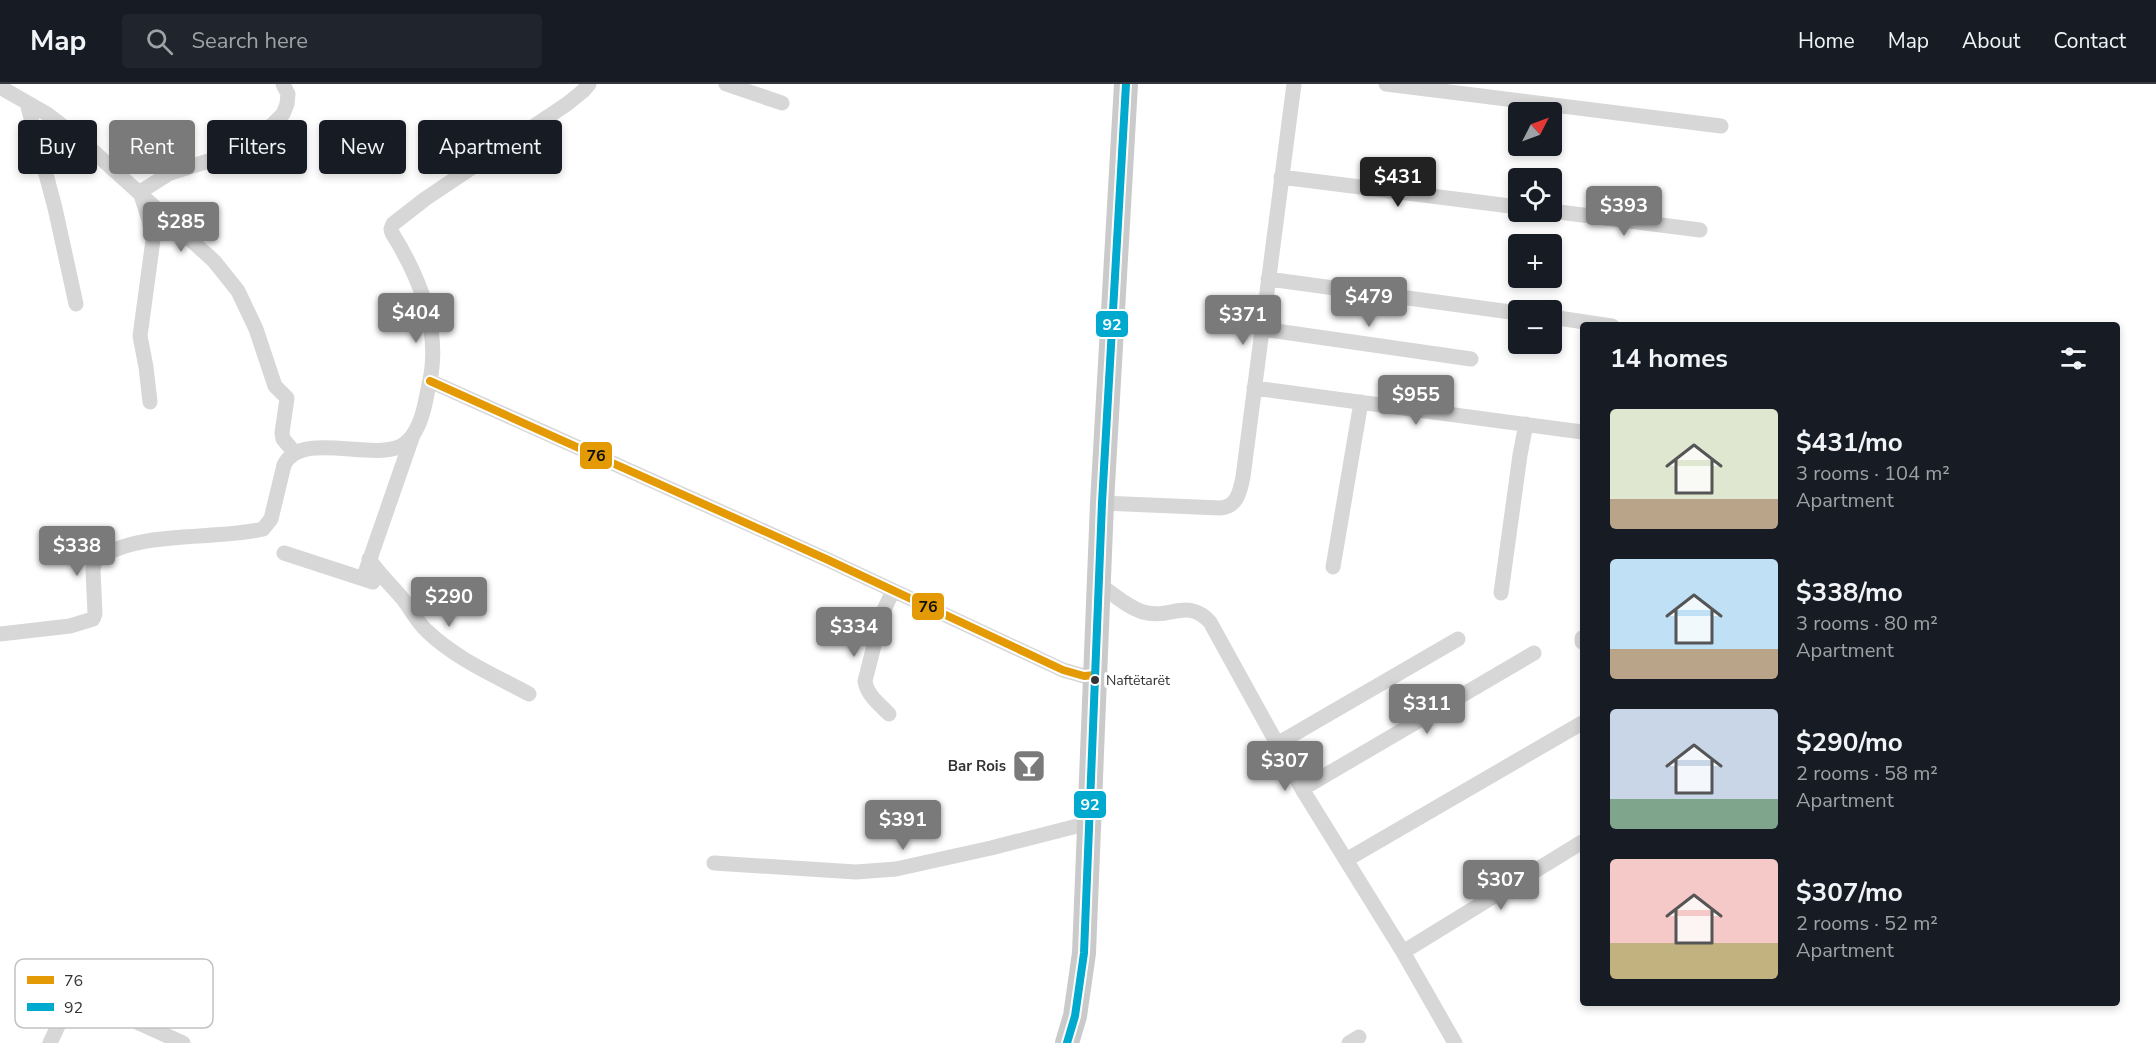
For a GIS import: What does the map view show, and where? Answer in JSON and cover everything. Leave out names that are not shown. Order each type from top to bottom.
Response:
[{"type":"main road","points":[[1068,1043],[1076,1016],[1083,962],[1102,503],[1126,84]]},
{"type":"street","points":[[140,192],[170,173],[228,155],[272,125],[283,114],[287,104],[288,94],[284,84]]},
{"type":"street","points":[[363,579],[412,435],[425,407],[433,347],[431,326],[414,272],[392,233],[393,224],[425,199],[584,92],[589,84]]},
{"type":"street","points":[[726,84],[782,103]]},
{"type":"street","points":[[1102,503],[1226,508],[1233,504],[1240,491],[1294,84]]},
{"type":"street","points":[[1386,84],[1721,126]]},
{"type":"street","points":[[0,87],[81,140],[214,261],[238,291],[256,329],[274,386],[287,398],[282,433],[295,453]]},
{"type":"street","points":[[27,103],[55,208],[76,304]]},
{"type":"street","points":[[1281,177],[1508,206]]},
{"type":"street","points":[[140,192],[153,240],[140,336],[150,402]]},
{"type":"street","points":[[1562,212],[1700,230]]},
{"type":"street","points":[[1268,279],[1508,312]]},
{"type":"street","points":[[1562,319],[1585,322]]},
{"type":"street","points":[[1262,329],[1471,359]]},
{"type":"street","points":[[430,381],[1064,670],[1084,676],[1095,675]]},
{"type":"street","points":[[1254,388],[1580,432]]},
{"type":"street","points":[[1333,567],[1361,402]]},
{"type":"street","points":[[1501,593],[1526,424]]},
{"type":"street","points":[[0,634],[70,626],[93,620],[95,562],[112,549],[162,540],[263,529],[271,519],[284,465],[295,453],[326,448],[388,450],[402,445],[412,435]]},
{"type":"street","points":[[284,553],[394,589]]},
{"type":"street","points":[[369,559],[425,629],[439,642],[529,694]]},
{"type":"street","points":[[1099,584],[1142,611],[1153,614],[1194,610],[1203,614],[1210,622],[1302,789],[1403,952],[1455,1043]]},
{"type":"street","points":[[889,714],[866,688],[865,681],[882,614],[893,591]]},
{"type":"street","points":[[1277,744],[1458,639]]},
{"type":"street","points":[[1302,789],[1534,652]]},
{"type":"street","points":[[1346,860],[1580,724]]},
{"type":"street","points":[[714,863],[856,872],[896,869],[1089,823]]},
{"type":"street","points":[[1403,952],[1580,843]]},
{"type":"street","points":[[50,1043],[57,1028]]},
{"type":"street","points":[[150,1028],[183,1043]]},
{"type":"transit line","name":"92","points":[[1067,1043],[1075,1016],[1084,953],[1102,503],[1126,84]]},
{"type":"transit line","name":"76","points":[[430,381],[826,559],[1063,670],[1084,676],[1095,675]]},
{"type":"place","name":"Naftëtarët","points":[[1095,680]]},
{"type":"place","name":"Bar Rois","points":[[1029,766]]}]
